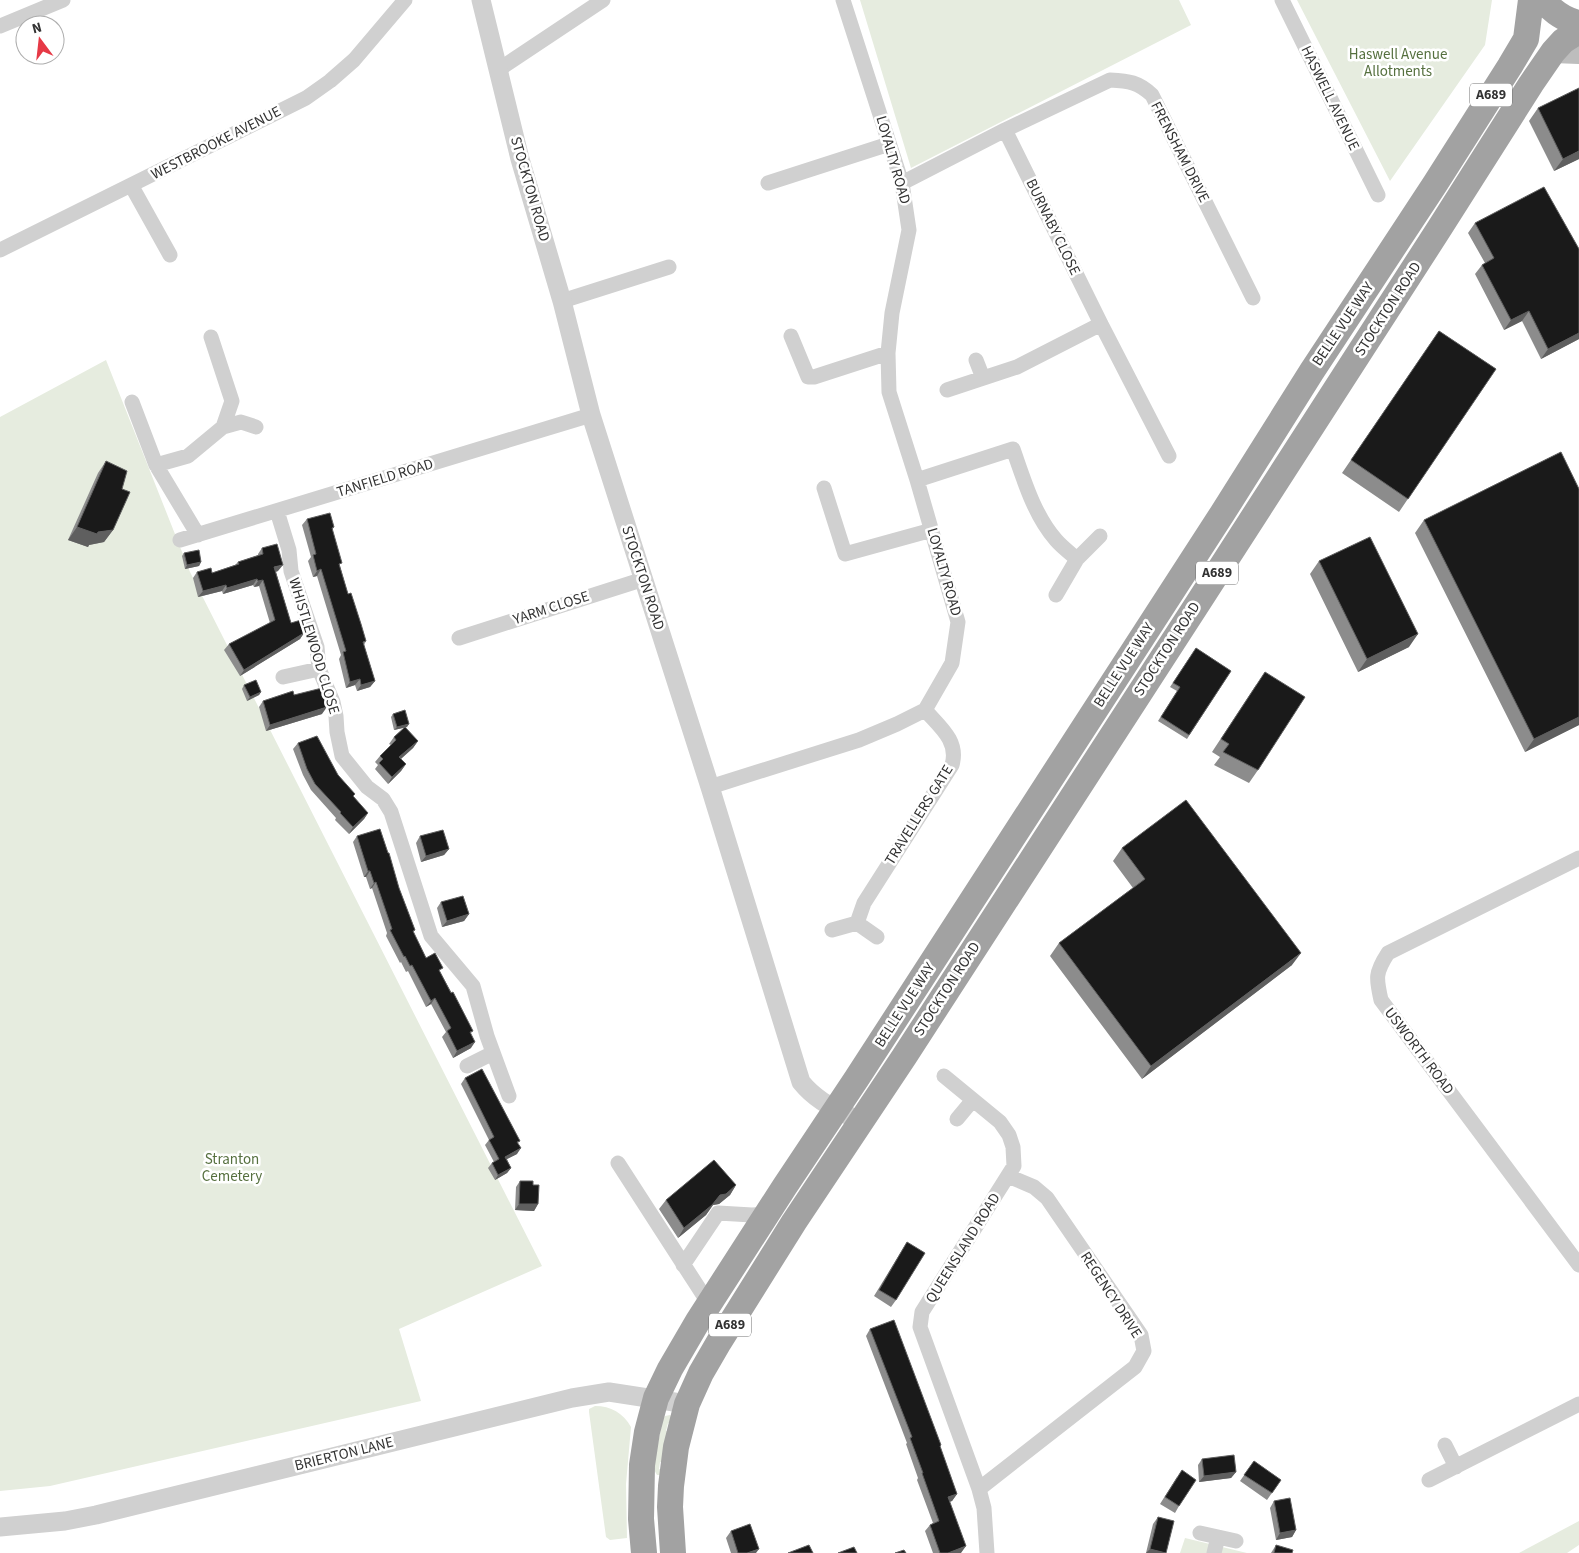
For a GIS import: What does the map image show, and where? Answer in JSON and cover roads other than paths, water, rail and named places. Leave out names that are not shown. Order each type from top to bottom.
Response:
[{"type":"highway","name":"BELLE VUE WAY","points":[[704,1312],[1510,66],[1526,39],[1531,0]]},
{"type":"highway","points":[[1543,0],[1553,12],[1571,22],[1579,23]]},
{"type":"highway","name":"STOCKTON ROAD","points":[[673,1553],[670,1507],[676,1447],[687,1404],[701,1373],[794,1222],[1429,246],[1531,84],[1553,52],[1563,41],[1579,31]]},
{"type":"highway","name":"A689","points":[[644,1553],[641,1519],[642,1465],[647,1432],[656,1398],[670,1369],[704,1312]]},
{"type":"main road","points":[[1553,52],[1579,53]]},
{"type":"street","points":[[0,26],[63,0]]},
{"type":"street","name":"WESTBROOKE AVENUE","points":[[0,250],[306,98],[330,81],[354,60],[406,0]]},
{"type":"street","name":"STOCKTON ROAD","points":[[481,0],[520,159],[562,301],[591,415],[801,1082],[811,1094],[860,1122]]},
{"type":"street","points":[[498,70],[603,0]]},
{"type":"street","name":"LOYALTY ROAD","points":[[843,0],[902,183],[909,230],[892,313],[888,353],[889,392],[917,480],[958,622],[952,663],[925,710]]},
{"type":"street","name":"HASWELL AVENUE","points":[[1282,0],[1378,195]]},
{"type":"street","name":"FRENSHAM DRIVE","points":[[902,183],[1110,80],[1142,85],[1152,95],[1253,298]]},
{"type":"street","name":"BURNABY CLOSE","points":[[1006,130],[1101,324],[1169,456]]},
{"type":"street","points":[[768,182],[889,144]]},
{"type":"street","points":[[132,185],[170,255]]},
{"type":"street","points":[[562,301],[669,267]]},
{"type":"street","points":[[947,390],[1017,367],[1101,324]]},
{"type":"street","points":[[791,336],[808,377],[814,377],[888,353]]},
{"type":"street","points":[[212,337],[232,401],[223,426]]},
{"type":"street","points":[[976,360],[983,378]]},
{"type":"street","points":[[132,402],[156,465],[198,535]]},
{"type":"street","name":"TANFIELD ROAD","points":[[180,540],[591,415]]},
{"type":"street","points":[[156,465],[188,456],[223,426],[241,422],[256,427]]},
{"type":"street","points":[[917,480],[1013,449],[1029,494],[1040,516],[1056,540],[1077,558]]},
{"type":"street","points":[[824,488],[845,554],[932,530]]},
{"type":"street","name":"WHISTLEWOOD CLOSE","points":[[277,511],[289,550],[292,571],[317,648],[319,669],[334,709],[342,756],[367,787],[383,799],[391,812],[431,936],[473,986],[487,1036],[509,1096]]},
{"type":"street","points":[[1056,595],[1077,558],[1100,536]]},
{"type":"street","name":"YARM CLOSE","points":[[459,638],[644,579]]},
{"type":"street","points":[[284,677],[319,669]]},
{"type":"street","points":[[710,788],[858,740],[925,710]]},
{"type":"street","name":"TRAVELLERS GATE","points":[[857,923],[864,903],[952,764],[955,755],[954,747],[948,737],[925,710]]},
{"type":"street","name":"USWORTH ROAD","points":[[1579,858],[1388,953],[1380,966],[1376,980],[1381,1000],[1579,1266]]},
{"type":"street","points":[[832,930],[857,923],[877,937]]},
{"type":"street","points":[[467,1066],[493,1053]]},
{"type":"street","name":"QUEENSLAND ROAD","points":[[944,1076],[972,1101],[1000,1122],[1009,1135],[1013,1146],[1014,1166],[922,1312],[920,1327],[979,1489],[984,1508],[987,1553]]},
{"type":"street","points":[[957,1119],[972,1101]]},
{"type":"street","points":[[618,1163],[683,1265],[704,1312]]},
{"type":"street","name":"REGENCY DRIVE","points":[[979,1489],[1135,1367],[1144,1351],[1141,1335],[1047,1198],[1034,1187],[1008,1176]]},
{"type":"street","points":[[683,1265],[718,1213],[752,1216],[767,1214]]},
{"type":"street","name":"BRIERTON LANE","points":[[0,1527],[65,1521],[96,1515],[572,1398],[609,1392],[687,1404]]},
{"type":"street","points":[[1429,1480],[1579,1404]]},
{"type":"street","points":[[1445,1444],[1456,1466]]},
{"type":"street","points":[[1200,1533],[1236,1541]]},
{"type":"street","points":[[1214,1553],[1218,1537]]},
{"type":"park label","name":"Haswell Avenue Allotments","points":[[1398,62]]},
{"type":"park label","name":"Stranton Cemetery","points":[[232,1168]]}]
